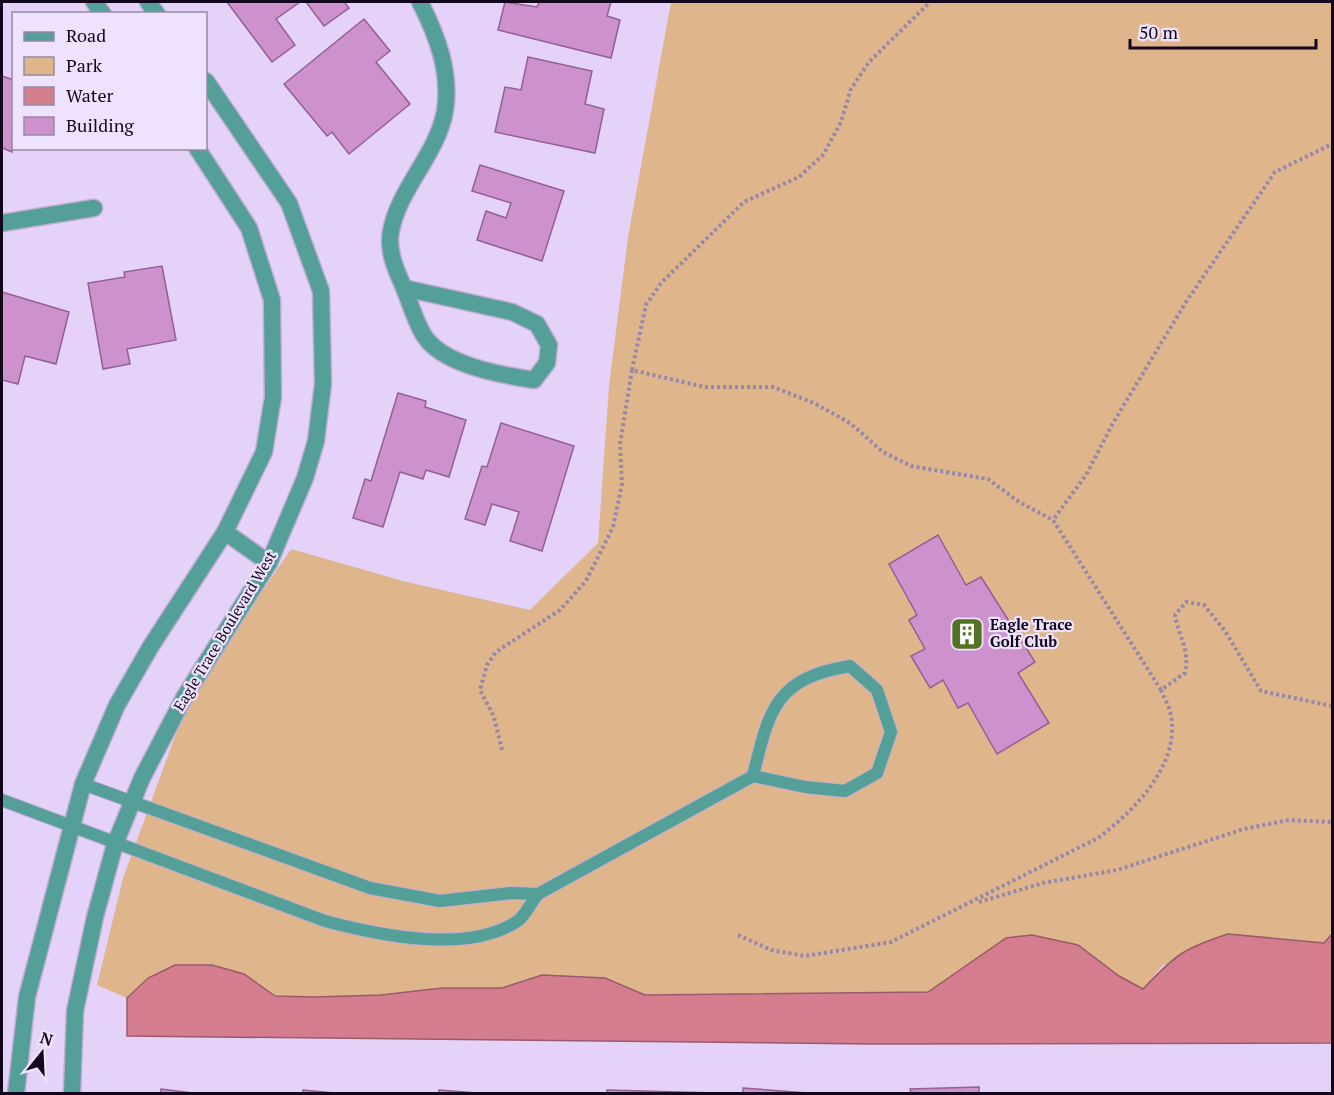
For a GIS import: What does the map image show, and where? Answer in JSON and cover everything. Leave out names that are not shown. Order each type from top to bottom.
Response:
[{"type":"street","points":[[404,288],[512,312],[537,324],[549,345],[548,363],[534,380],[510,376],[450,359],[424,336],[393,263],[391,231],[402,203],[434,145],[445,111],[446,75],[440,42],[420,2]]},
{"type":"street","name":"Eagle Trace Boulevard West","points":[[72,1094],[75,1011],[95,917],[115,844],[142,778],[185,696],[269,563],[305,478],[316,441],[323,384],[321,291],[289,203],[207,82]]},
{"type":"street","points":[[16,1094],[27,997],[83,784],[117,705],[151,646],[225,532],[264,452],[273,397],[272,300],[249,228],[198,150]]},
{"type":"street","points":[[2,223],[94,208]]},
{"type":"street","points":[[225,532],[269,563]]},
{"type":"lane","points":[[2,800],[325,921],[366,932],[407,938],[448,939],[491,932],[520,919],[538,894],[753,776],[844,791],[877,772],[891,732],[877,690],[850,666],[820,671],[786,690],[767,719],[753,776]]},
{"type":"lane","points":[[83,784],[370,888],[440,901],[511,893],[538,894]]},
{"type":"path","points":[[502,750],[494,717],[480,690],[487,665],[496,652],[560,610],[586,581],[613,527],[622,484],[620,444],[632,370],[646,305],[661,283],[744,202],[799,177],[823,155],[841,122],[851,89],[868,62],[930,2]]},
{"type":"path","points":[[1053,520],[1086,475],[1113,423],[1186,302],[1275,172],[1332,144]]},
{"type":"path","points":[[632,370],[704,387],[773,387],[814,404],[850,423],[884,452],[911,466],[988,479],[1019,502],[1053,520],[1161,690],[1171,716],[1170,748],[1145,797],[1121,821],[1098,838],[1061,854],[970,905],[891,942],[804,956],[771,950],[738,935]]},
{"type":"path","points":[[1161,690],[1185,673],[1189,656],[1178,632],[1175,615],[1186,603],[1204,605],[1225,631],[1261,691],[1332,706]]},
{"type":"path","points":[[970,905],[1043,883],[1117,870],[1244,829],[1289,820],[1332,822]]},
{"type":"green space","name":"Eagle Trace Golf Club","points":[[671,2],[1332,2],[1332,934],[1325,943],[1290,941],[1163,965],[1143,989],[1119,976],[1078,945],[1006,938],[928,992],[645,995],[605,978],[542,975],[502,988],[442,988],[381,995],[275,996],[245,974],[212,965],[175,965],[148,978],[127,998],[97,985],[123,878],[188,701],[291,549],[403,581],[530,610],[598,543],[609,386],[628,237]]},
{"type":"water","points":[[1228,934],[1324,943],[1332,934],[1332,1043],[873,1044],[127,1036],[127,998],[148,978],[175,965],[212,965],[244,974],[275,996],[381,995],[442,988],[502,988],[542,975],[605,978],[645,995],[928,992],[1006,938],[1032,935],[1078,945],[1119,976],[1143,989],[1181,954]]},
{"type":"building","points":[[227,2],[300,2],[276,19],[295,45],[272,62]]},
{"type":"building","points":[[306,2],[344,2],[349,8],[324,26]]},
{"type":"building","points":[[505,2],[537,7],[539,2],[611,2],[607,16],[620,20],[611,58],[498,30]]},
{"type":"building","points":[[364,19],[390,51],[376,62],[410,104],[349,154],[332,132],[327,136],[284,84]]},
{"type":"building","points":[[528,57],[592,71],[585,104],[604,109],[595,153],[495,132],[505,87],[521,90]]},
{"type":"building","points":[[2,76],[12,79],[12,152],[2,148]]},
{"type":"building","points":[[480,165],[564,191],[542,261],[477,240],[486,211],[506,218],[511,203],[472,191]]},
{"type":"building","points":[[162,266],[176,340],[127,349],[130,364],[103,369],[88,283],[125,277],[124,272]]},
{"type":"building","points":[[2,292],[69,312],[56,364],[25,356],[18,384],[2,380]]},
{"type":"building","points":[[398,393],[426,401],[425,407],[466,420],[449,477],[426,470],[423,479],[400,472],[383,527],[353,518],[365,479],[371,481]]},
{"type":"building","points":[[501,423],[574,446],[542,551],[510,541],[519,512],[492,504],[485,525],[465,519],[482,466],[487,467]]},
{"type":"building","name":"Eagle Trace Golf Club","points":[[938,535],[966,585],[981,577],[1035,662],[1018,673],[1049,723],[997,754],[968,703],[958,708],[943,680],[930,688],[911,656],[925,649],[909,620],[917,615],[889,564]]},
{"type":"building","points":[[979,1087],[979,1094],[911,1094],[910,1089]]},
{"type":"building","points":[[743,1088],[821,1094],[743,1094]]},
{"type":"building","points":[[161,1089],[201,1094],[160,1094]]},
{"type":"building","points":[[303,1090],[344,1094],[302,1094]]},
{"type":"building","points":[[439,1090],[490,1094],[439,1094]]},
{"type":"building","points":[[607,1090],[716,1093],[716,1094],[607,1094]]},
{"type":"place","name":"Eagle Trace Golf Club","points":[[967,634]]}]
